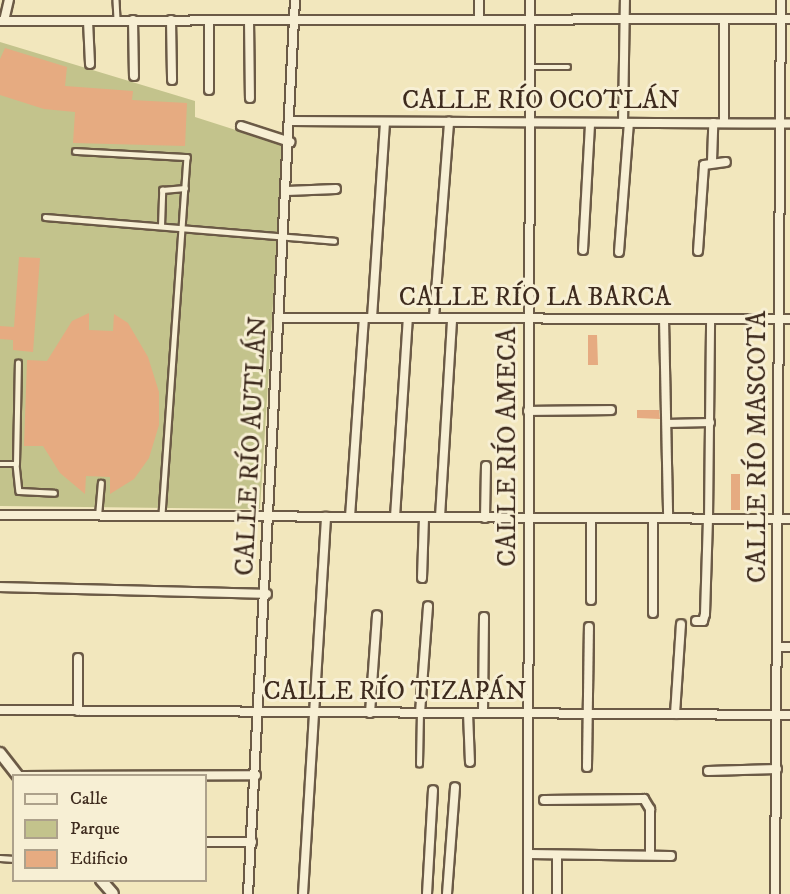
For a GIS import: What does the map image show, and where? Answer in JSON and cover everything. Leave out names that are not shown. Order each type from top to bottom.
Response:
[{"type":"street","points":[[9,0],[2,21],[625,17],[786,19]]},
{"type":"street","name":"CALLE RÍO AUTLÁN","points":[[248,894],[267,594],[295,0]]},
{"type":"street","points":[[479,0],[479,19]]},
{"type":"street","name":"CALLE RÍO AMECA","points":[[528,894],[530,0]]},
{"type":"street","points":[[619,252],[626,123],[625,0]]},
{"type":"street","name":"CALLE RÍO MASCOTA","points":[[775,894],[780,319],[786,124],[786,19],[781,0]]},
{"type":"street","points":[[724,19],[724,123]]},
{"type":"street","points":[[133,20],[134,76]]},
{"type":"street","points":[[171,20],[172,80]]},
{"type":"street","points":[[209,20],[209,90]]},
{"type":"street","points":[[249,20],[250,98]]},
{"type":"street","points":[[88,21],[90,64]]},
{"type":"street","name":"CALLE RÍO OCOTLÁN","points":[[291,121],[786,124]]},
{"type":"street","points":[[350,517],[385,122]]},
{"type":"street","points":[[434,318],[449,122]]},
{"type":"street","points":[[583,250],[590,123]]},
{"type":"street","points":[[712,161],[713,123]]},
{"type":"street","points":[[241,126],[290,142]]},
{"type":"street","points":[[698,250],[704,166],[712,161],[726,162]]},
{"type":"street","points":[[287,191],[336,189]]},
{"type":"street","name":"CALLE RÍO LA BARCA","points":[[279,318],[790,320]]},
{"type":"street","points":[[395,517],[408,318]]},
{"type":"street","points":[[440,517],[452,319]]},
{"type":"street","points":[[664,319],[668,518]]},
{"type":"street","points":[[696,621],[703,621],[705,614],[710,319]]},
{"type":"street","points":[[528,411],[611,410]]},
{"type":"street","points":[[666,423],[710,422]]},
{"type":"street","points":[[484,518],[486,466]]},
{"type":"street","points":[[0,515],[790,519]]},
{"type":"street","points":[[303,894],[326,517]]},
{"type":"street","points":[[422,578],[424,517]]},
{"type":"street","points":[[591,518],[591,600]]},
{"type":"street","points":[[652,518],[653,613]]},
{"type":"street","points":[[0,587],[267,594]]},
{"type":"street","points":[[420,713],[428,606]]},
{"type":"street","points":[[370,713],[377,615]]},
{"type":"street","points":[[483,713],[484,617]]},
{"type":"street","points":[[675,714],[681,624]]},
{"type":"street","points":[[587,767],[589,627]]},
{"type":"street","points":[[778,647],[790,647]]},
{"type":"street","points":[[78,658],[78,711]]},
{"type":"street","name":"CALLE RÍO TIZAPÁN","points":[[0,710],[790,715]]},
{"type":"street","points":[[468,713],[470,762]]},
{"type":"street","points":[[0,753],[17,774]]},
{"type":"street","points":[[708,771],[777,769]]},
{"type":"street","points":[[207,775],[256,775]]},
{"type":"street","points":[[447,894],[455,787]]},
{"type":"street","points":[[427,894],[433,790]]},
{"type":"street","points":[[544,800],[644,799],[650,809],[650,855]]},
{"type":"street","points":[[207,842],[252,842]]},
{"type":"street","points":[[529,854],[671,856]]},
{"type":"street","points":[[557,855],[557,894]]},
{"type":"street","points":[[103,882],[113,894]]},
{"type":"lane","points":[[116,0],[117,21]]},
{"type":"lane","points":[[530,67],[568,67]]},
{"type":"lane","points":[[75,151],[187,157],[162,516]]},
{"type":"lane","points":[[161,226],[162,190],[185,188]]},
{"type":"lane","points":[[45,217],[284,235],[334,241]]},
{"type":"lane","points":[[18,363],[16,464],[18,490],[54,493]]},
{"type":"lane","points":[[0,464],[16,464]]},
{"type":"lane","points":[[98,516],[101,483]]},
{"type":"lane","points":[[419,764],[420,713]]},
{"type":"green space","points":[[0,42],[195,101],[195,117],[283,145],[260,509],[0,506]]},
{"type":"building","points":[[5,48],[67,67],[65,86],[133,91],[132,100],[187,103],[185,146],[73,143],[75,112],[44,109],[0,95],[0,59]]},
{"type":"building","points":[[19,257],[40,258],[33,352],[13,350],[13,340],[0,339],[0,326],[14,327]]},
{"type":"building","points":[[89,313],[89,330],[113,331],[114,314],[128,323],[148,357],[159,392],[159,425],[149,458],[134,479],[110,494],[110,477],[86,476],[85,494],[60,473],[43,446],[24,446],[27,360],[47,361],[72,321]]},
{"type":"building","points":[[588,335],[597,335],[598,365],[588,365]]},
{"type":"building","points":[[637,410],[659,410],[660,419],[637,418]]},
{"type":"building","points":[[731,474],[740,474],[740,510],[731,510]]}]
